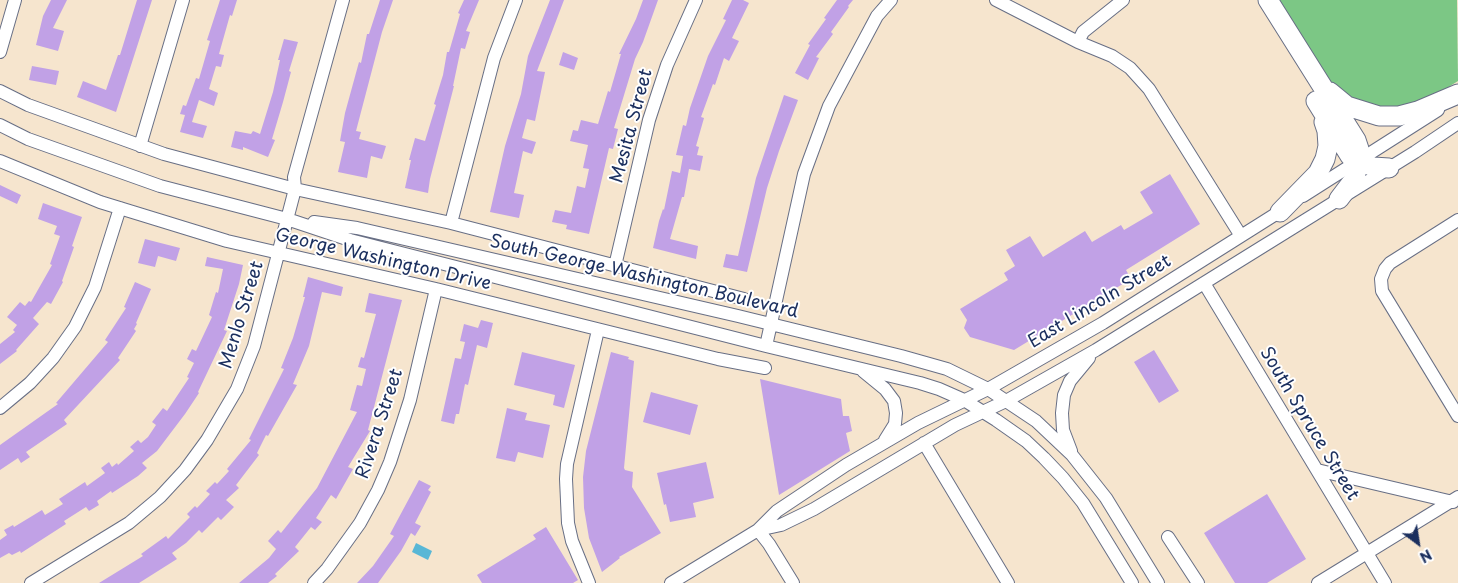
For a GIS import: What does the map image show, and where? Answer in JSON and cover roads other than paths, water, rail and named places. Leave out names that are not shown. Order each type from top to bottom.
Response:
[{"type":"highway","points":[[1254,0],[1350,156],[1373,167],[1389,168]]},
{"type":"highway","points":[[1268,0],[1356,140],[1359,160],[1355,178],[1338,200]]},
{"type":"highway","points":[[1313,73],[1332,94],[1347,106],[1379,116],[1399,116],[1418,111],[1458,95]]},
{"type":"highway","points":[[1280,212],[1318,173],[1325,159],[1328,146],[1327,131],[1318,104]]},
{"type":"street","points":[[0,52],[15,0]]},
{"type":"street","points":[[140,146],[183,0]]},
{"type":"street","name":"Menlo Street","points":[[31,583],[129,523],[160,497],[185,470],[208,440],[237,389],[254,346],[295,189],[294,177],[343,0]]},
{"type":"street","points":[[451,224],[494,58],[516,0]]},
{"type":"street","name":"Mesita Street","points":[[615,266],[649,120],[667,65],[696,0]]},
{"type":"street","points":[[766,346],[804,174],[829,106],[877,16],[891,0]]},
{"type":"street","points":[[996,0],[1078,42],[1112,56],[1141,78],[1241,236]]},
{"type":"street","points":[[1078,42],[1083,32],[1123,0]]},
{"type":"street","points":[[0,91],[28,105],[164,154],[295,189],[451,224],[744,299]]},
{"type":"street","name":"East Lincoln Street","points":[[671,583],[758,530],[777,511],[846,465],[918,423],[988,389],[1103,323],[1280,212],[1458,95]]},
{"type":"street","name":"East Lincoln Street","points":[[758,530],[781,525],[814,509],[955,425],[1006,401],[1096,350],[1458,123]]},
{"type":"street","name":"South George Washington Boulevard","points":[[0,125],[28,139],[160,186],[287,219],[350,240],[766,346],[920,382],[940,389],[964,400],[1026,441],[1063,478],[1083,504],[1132,583]]},
{"type":"street","name":"George Washington Drive","points":[[0,161],[100,202],[228,241],[436,289],[718,359],[765,368]]},
{"type":"street","points":[[0,408],[30,383],[75,327],[95,287],[120,208]]},
{"type":"street","name":"South George Washington Boulevard","points":[[287,219],[357,228],[770,324],[947,369],[988,389],[1036,421],[1072,455]]},
{"type":"street","points":[[1458,220],[1390,263],[1381,279],[1382,291],[1458,416]]},
{"type":"street","name":"South Spruce Street","points":[[1204,283],[1385,583]]},
{"type":"street","name":"Rivera Street","points":[[314,583],[327,569],[360,523],[378,490],[390,462],[410,400],[436,289]]},
{"type":"street","points":[[589,583],[572,542],[568,522],[566,479],[567,464],[598,330]]},
{"type":"street","points":[[1096,350],[1070,381],[1064,395],[1063,430],[1072,455],[1106,498],[1158,583]]},
{"type":"street","points":[[859,368],[884,389],[894,402],[895,424],[884,443]]},
{"type":"street","points":[[924,443],[1008,583]]},
{"type":"street","points":[[1317,470],[1455,501]]},
{"type":"street","points":[[1318,583],[1455,501]]},
{"type":"street","points":[[758,530],[793,583]]},
{"type":"street","points":[[1168,537],[1198,583]]},
{"type":"water","points":[[416,543],[432,551],[428,560],[412,552]]}]
